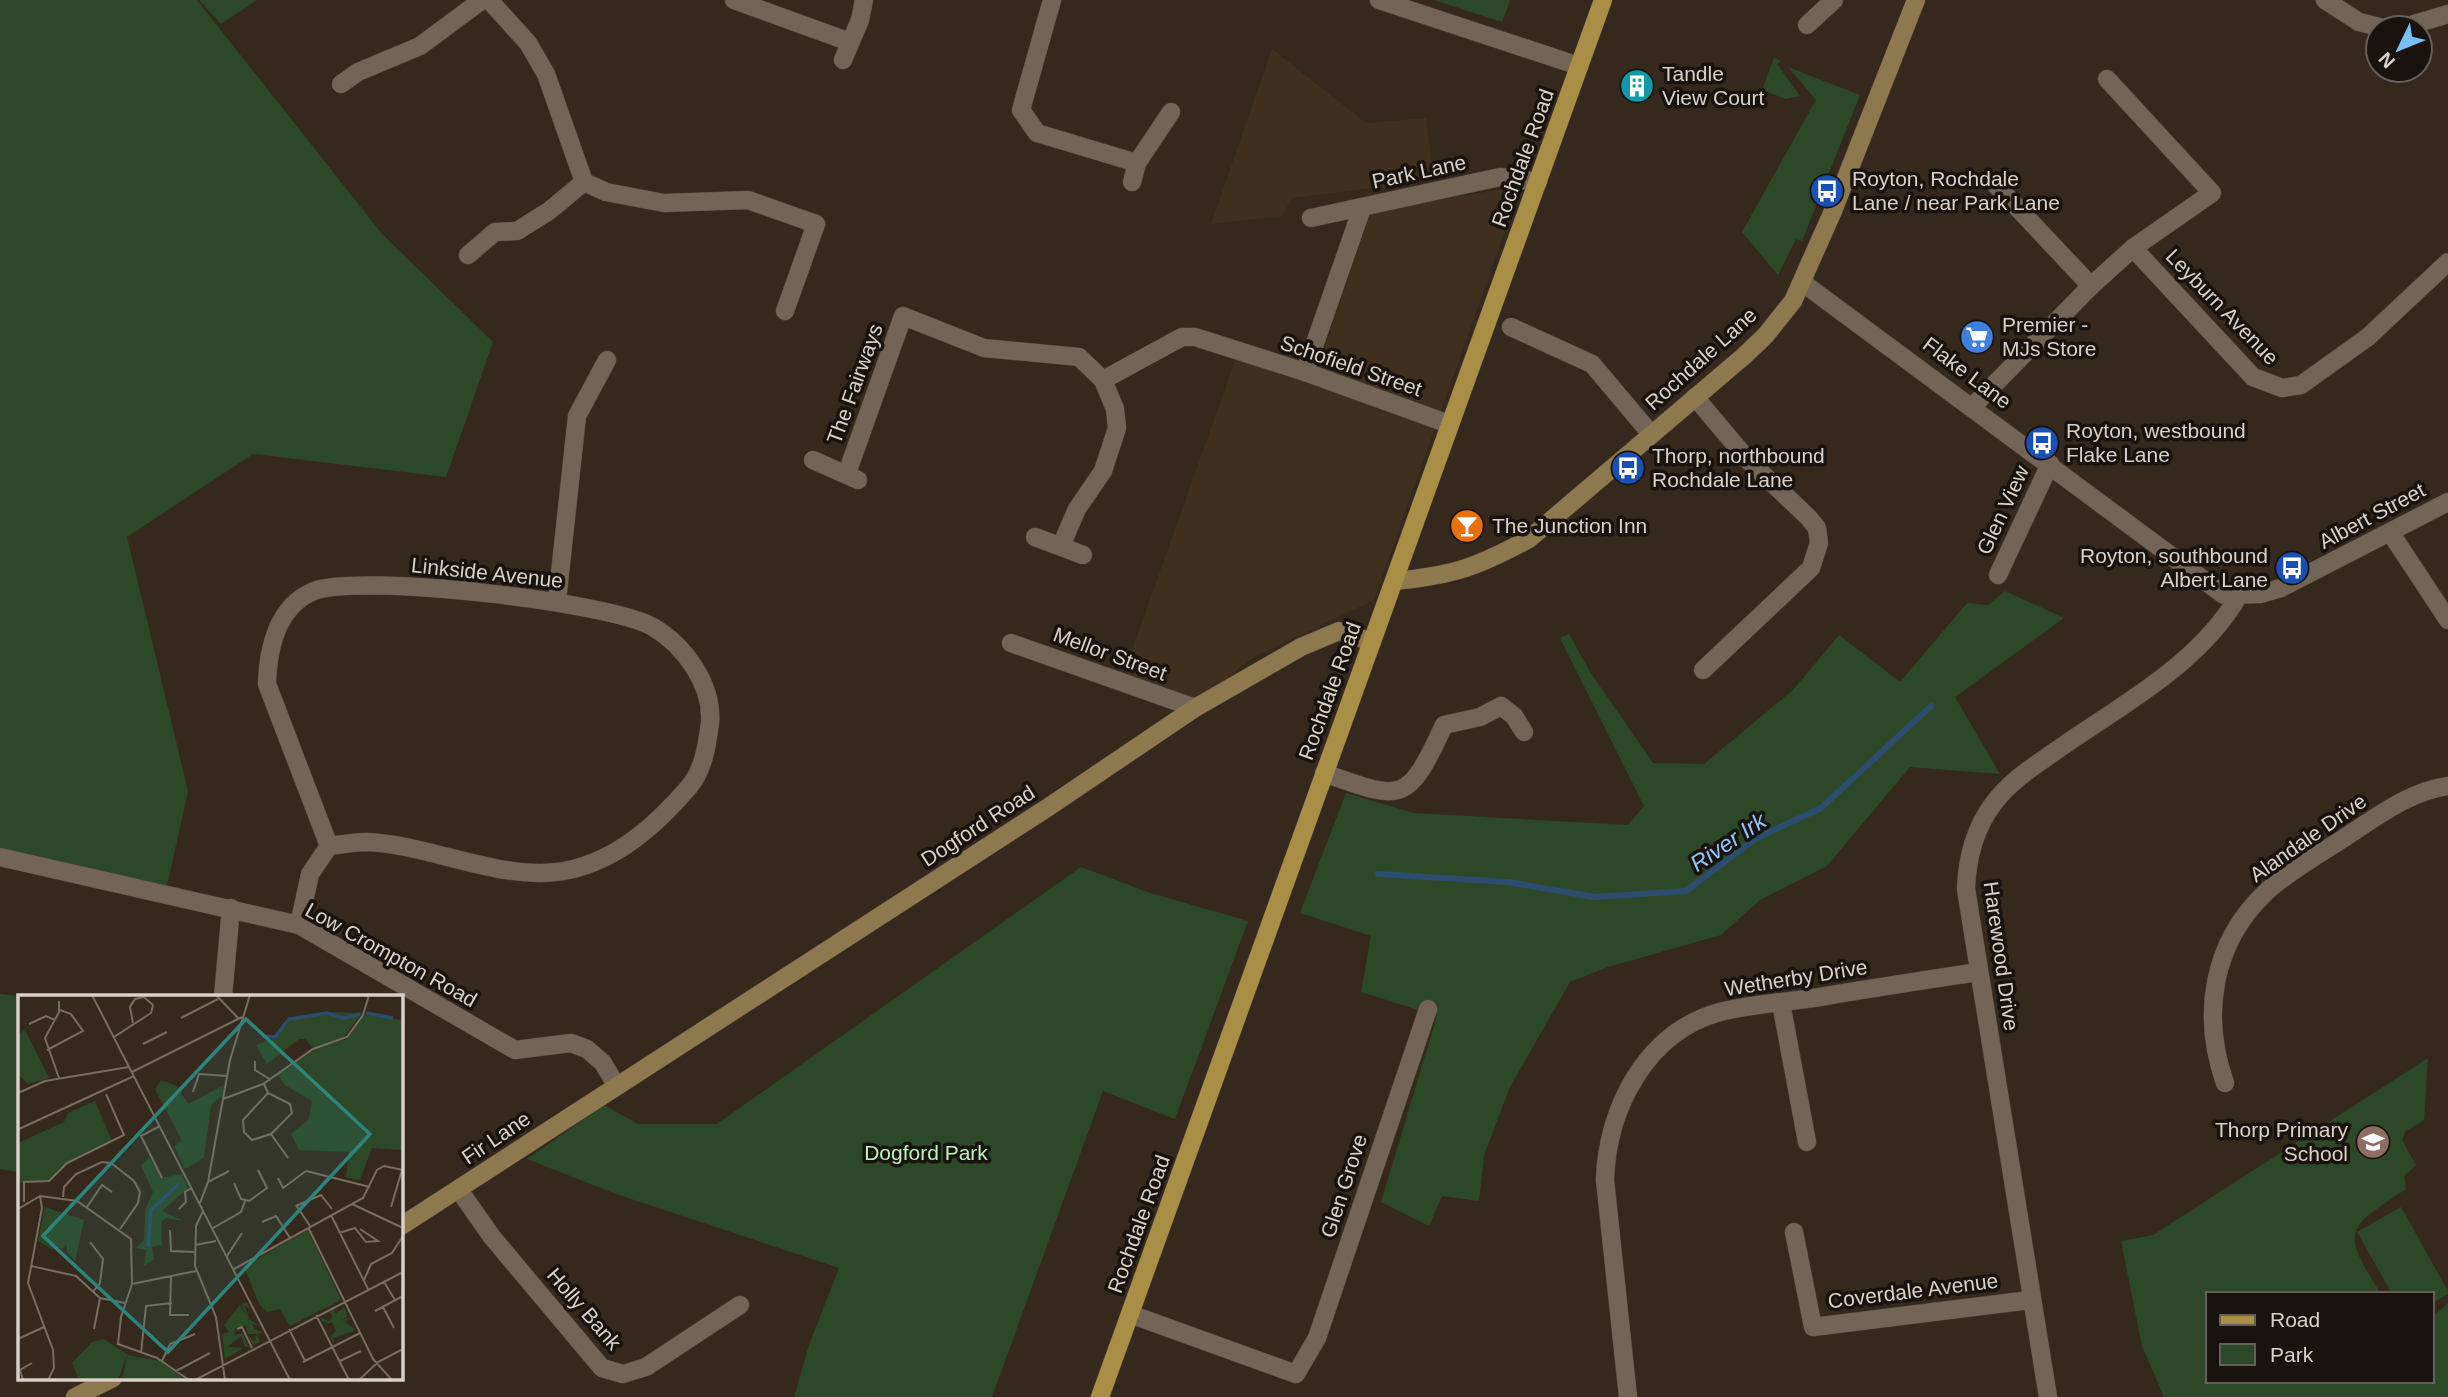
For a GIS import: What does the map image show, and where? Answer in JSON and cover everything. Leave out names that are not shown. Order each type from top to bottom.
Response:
[{"type":"main road","name":"Rochdale Road","points":[[1100,1397],[1603,0]]},
{"type":"street","points":[[341,85],[358,72],[420,46],[482,0]]},
{"type":"street","points":[[489,0],[528,43],[546,74],[584,182],[606,192],[664,203],[748,200],[816,224],[785,311]]},
{"type":"street","points":[[734,0],[850,42]]},
{"type":"street","points":[[843,60],[860,19],[864,0]]},
{"type":"street","points":[[1052,0],[1021,110],[1028,124],[1037,134],[1137,163]]},
{"type":"street","points":[[1379,0],[1579,66]]},
{"type":"street","points":[[1807,25],[1834,0]]},
{"type":"street","name":"Rochdale Lane","points":[[1395,581],[1447,576],[1484,564],[1529,539],[1765,336],[1803,283],[1916,0]]},
{"type":"street","points":[[2325,0],[2364,23]]},
{"type":"street","points":[[1973,406],[2091,286],[2133,248],[2212,193],[2107,79]]},
{"type":"street","points":[[1132,182],[1137,163],[1171,112]]},
{"type":"street","name":"Park Lane","points":[[1311,218],[1500,177],[1538,182]]},
{"type":"street","points":[[468,254],[495,232],[517,232],[549,212],[584,182]]},
{"type":"street","points":[[1996,185],[2091,286]]},
{"type":"street","points":[[1305,372],[1363,208]]},
{"type":"street","name":"Leyburn Avenue","points":[[2133,248],[2253,377],[2272,387],[2282,388],[2301,385],[2368,337],[2448,262]]},
{"type":"street","name":"Flake Lane","points":[[1803,283],[1973,406],[2212,589],[2224,595],[2238,597]]},
{"type":"street","name":"The Fairways","points":[[813,460],[852,477],[904,316],[984,348],[1079,357],[1103,380],[1115,409],[1117,428],[1103,471],[1077,509],[1061,546]]},
{"type":"street","points":[[1511,327],[1592,364],[1651,434]]},
{"type":"street","name":"Schofield Street","points":[[1103,380],[1182,337],[1305,372],[1449,424]]},
{"type":"street","points":[[557,601],[577,416],[607,360]]},
{"type":"street","points":[[1695,397],[1748,460],[1808,517],[1817,528],[1819,544],[1811,568],[1703,670]]},
{"type":"street","name":"Glen View","points":[[1998,575],[2050,464]]},
{"type":"street","name":"Albert Street","points":[[2238,597],[2281,588],[2448,502]]},
{"type":"street","points":[[2390,532],[2448,620]]},
{"type":"street","points":[[1035,537],[1083,555]]},
{"type":"street","name":"Linkside Avenue","points":[[366,584],[557,601],[652,626],[681,649],[702,680],[710,715],[707,744],[697,777],[679,799],[631,844],[569,870],[527,872],[366,842],[329,846],[267,684],[267,656],[276,630],[292,607],[313,591],[366,584]]},
{"type":"street","name":"Harewood Drive","points":[[2048,1397],[2030,1300],[1966,889],[1975,837],[1992,806],[2028,771],[2197,650],[2226,618],[2238,597]]},
{"type":"street","name":"Dogford Road","points":[[616,1085],[1047,808],[1195,708],[1301,647],[1339,631],[1372,642]]},
{"type":"street","name":"Mellor Street","points":[[1011,643],[1195,708]]},
{"type":"street","points":[[1324,774],[1385,794],[1404,790],[1426,763],[1444,725],[1480,717],[1501,706],[1514,716],[1524,732]]},
{"type":"street","name":"Alandale Drive","points":[[2225,1083],[2213,1038],[2213,993],[2225,949],[2250,909],[2285,877],[2397,803],[2448,786]]},
{"type":"street","points":[[299,925],[310,874],[329,846]]},
{"type":"street","name":"Low Crompton Road","points":[[0,857],[299,925],[515,1050],[571,1043],[587,1049],[603,1063],[616,1085]]},
{"type":"street","points":[[223,995],[231,908]]},
{"type":"street","name":"Wetherby Drive","points":[[1628,1397],[1605,1180],[1607,1149],[1614,1118],[1628,1089],[1646,1063],[1678,1033],[1719,1012],[1978,972]]},
{"type":"street","points":[[1781,1003],[1807,1142]]},
{"type":"street","name":"Glen Grove","points":[[1130,1314],[1296,1374],[1317,1338],[1428,1009]]},
{"type":"street","name":"Fir Lane","points":[[402,1225],[616,1085]]},
{"type":"street","name":"Holly Bank","points":[[459,1190],[492,1237],[602,1368],[623,1374],[646,1367],[740,1305]]},
{"type":"street","name":"Coverdale Avenue","points":[[1794,1232],[1813,1327],[2030,1300]]},
{"type":"street","points":[[75,1397],[109,1380]]},
{"type":"shaded area","points":[[1272,49],[1366,123],[1426,118],[1434,180],[1292,198],[1282,216],[1211,224]]},
{"type":"shaded area","points":[[1502,189],[1517,197],[1374,600],[1254,657],[1198,702],[1123,675],[1236,358],[1313,382],[1371,212]]},
{"type":"green space","points":[[0,0],[197,0],[382,234],[493,342],[446,477],[253,454],[127,537],[188,791],[166,890],[0,848]]},
{"type":"green space","points":[[199,0],[257,0],[221,24]]},
{"type":"green space","points":[[1434,0],[1510,0],[1502,22]]},
{"type":"green space","points":[[1774,58],[1781,61],[1777,64],[1800,96],[1786,99],[1762,90]]},
{"type":"green space","points":[[1788,67],[1860,95],[1802,241],[1796,239],[1778,275],[1742,232],[1816,100]]},
{"type":"green space","points":[[2005,591],[2064,618],[1955,697],[2000,774],[1910,767],[1827,866],[1760,900],[1721,935],[1608,967],[1570,982],[1510,1087],[1484,1155],[1479,1201],[1442,1196],[1429,1226],[1381,1202],[1437,1016],[1361,992],[1371,936],[1300,913],[1346,793],[1414,813],[1628,825],[1644,806],[1560,638],[1569,634],[1590,672],[1653,763],[1704,764],[1793,690],[1839,635],[1900,682],[1967,603],[1988,605]]},
{"type":"green space","name":"Dogford Park","points":[[1081,867],[1150,893],[1248,921],[1175,1119],[1103,1091],[992,1397],[794,1397],[809,1345],[839,1268],[616,1194],[527,1159],[604,1105],[638,1124],[717,1124]]},
{"type":"green space","points":[[0,994],[18,996],[18,1172],[0,1169]]},
{"type":"green space","name":"Thorp Primary School","points":[[2428,1058],[2424,1120],[2405,1132],[2402,1140],[2416,1165],[2404,1176],[2406,1189],[2371,1213],[2356,1233],[2355,1244],[2359,1257],[2380,1292],[2206,1292],[2206,1383],[2434,1383],[2434,1316],[2448,1303],[2448,1397],[2164,1397],[2142,1346],[2121,1241],[2153,1235]]},
{"type":"green space","points":[[2401,1207],[2448,1294],[2434,1302],[2434,1292],[2391,1292],[2357,1232]]},
{"type":"waterway","name":"River Irk","points":[[1378,874],[1508,882],[1594,897],[1686,891],[1755,839],[1821,808],[1931,706]]},
{"type":"place","name":"Tandle View Court","points":[[1637,86]]},
{"type":"place","name":"Royton, Rochdale Lane / near Park Lane","points":[[1827,191]]},
{"type":"place","name":"Premier - MJs Store","points":[[1977,337]]},
{"type":"place","name":"Royton, westbound Flake Lane","points":[[2042,443]]},
{"type":"place","name":"Thorp, northbound Rochdale Lane","points":[[1628,468]]},
{"type":"place","name":"The Junction Inn","points":[[1467,526]]},
{"type":"place","name":"Royton, southbound Albert Lane","points":[[2292,568]]},
{"type":"place","name":"Thorp Primary School","points":[[2373,1142]]}]
